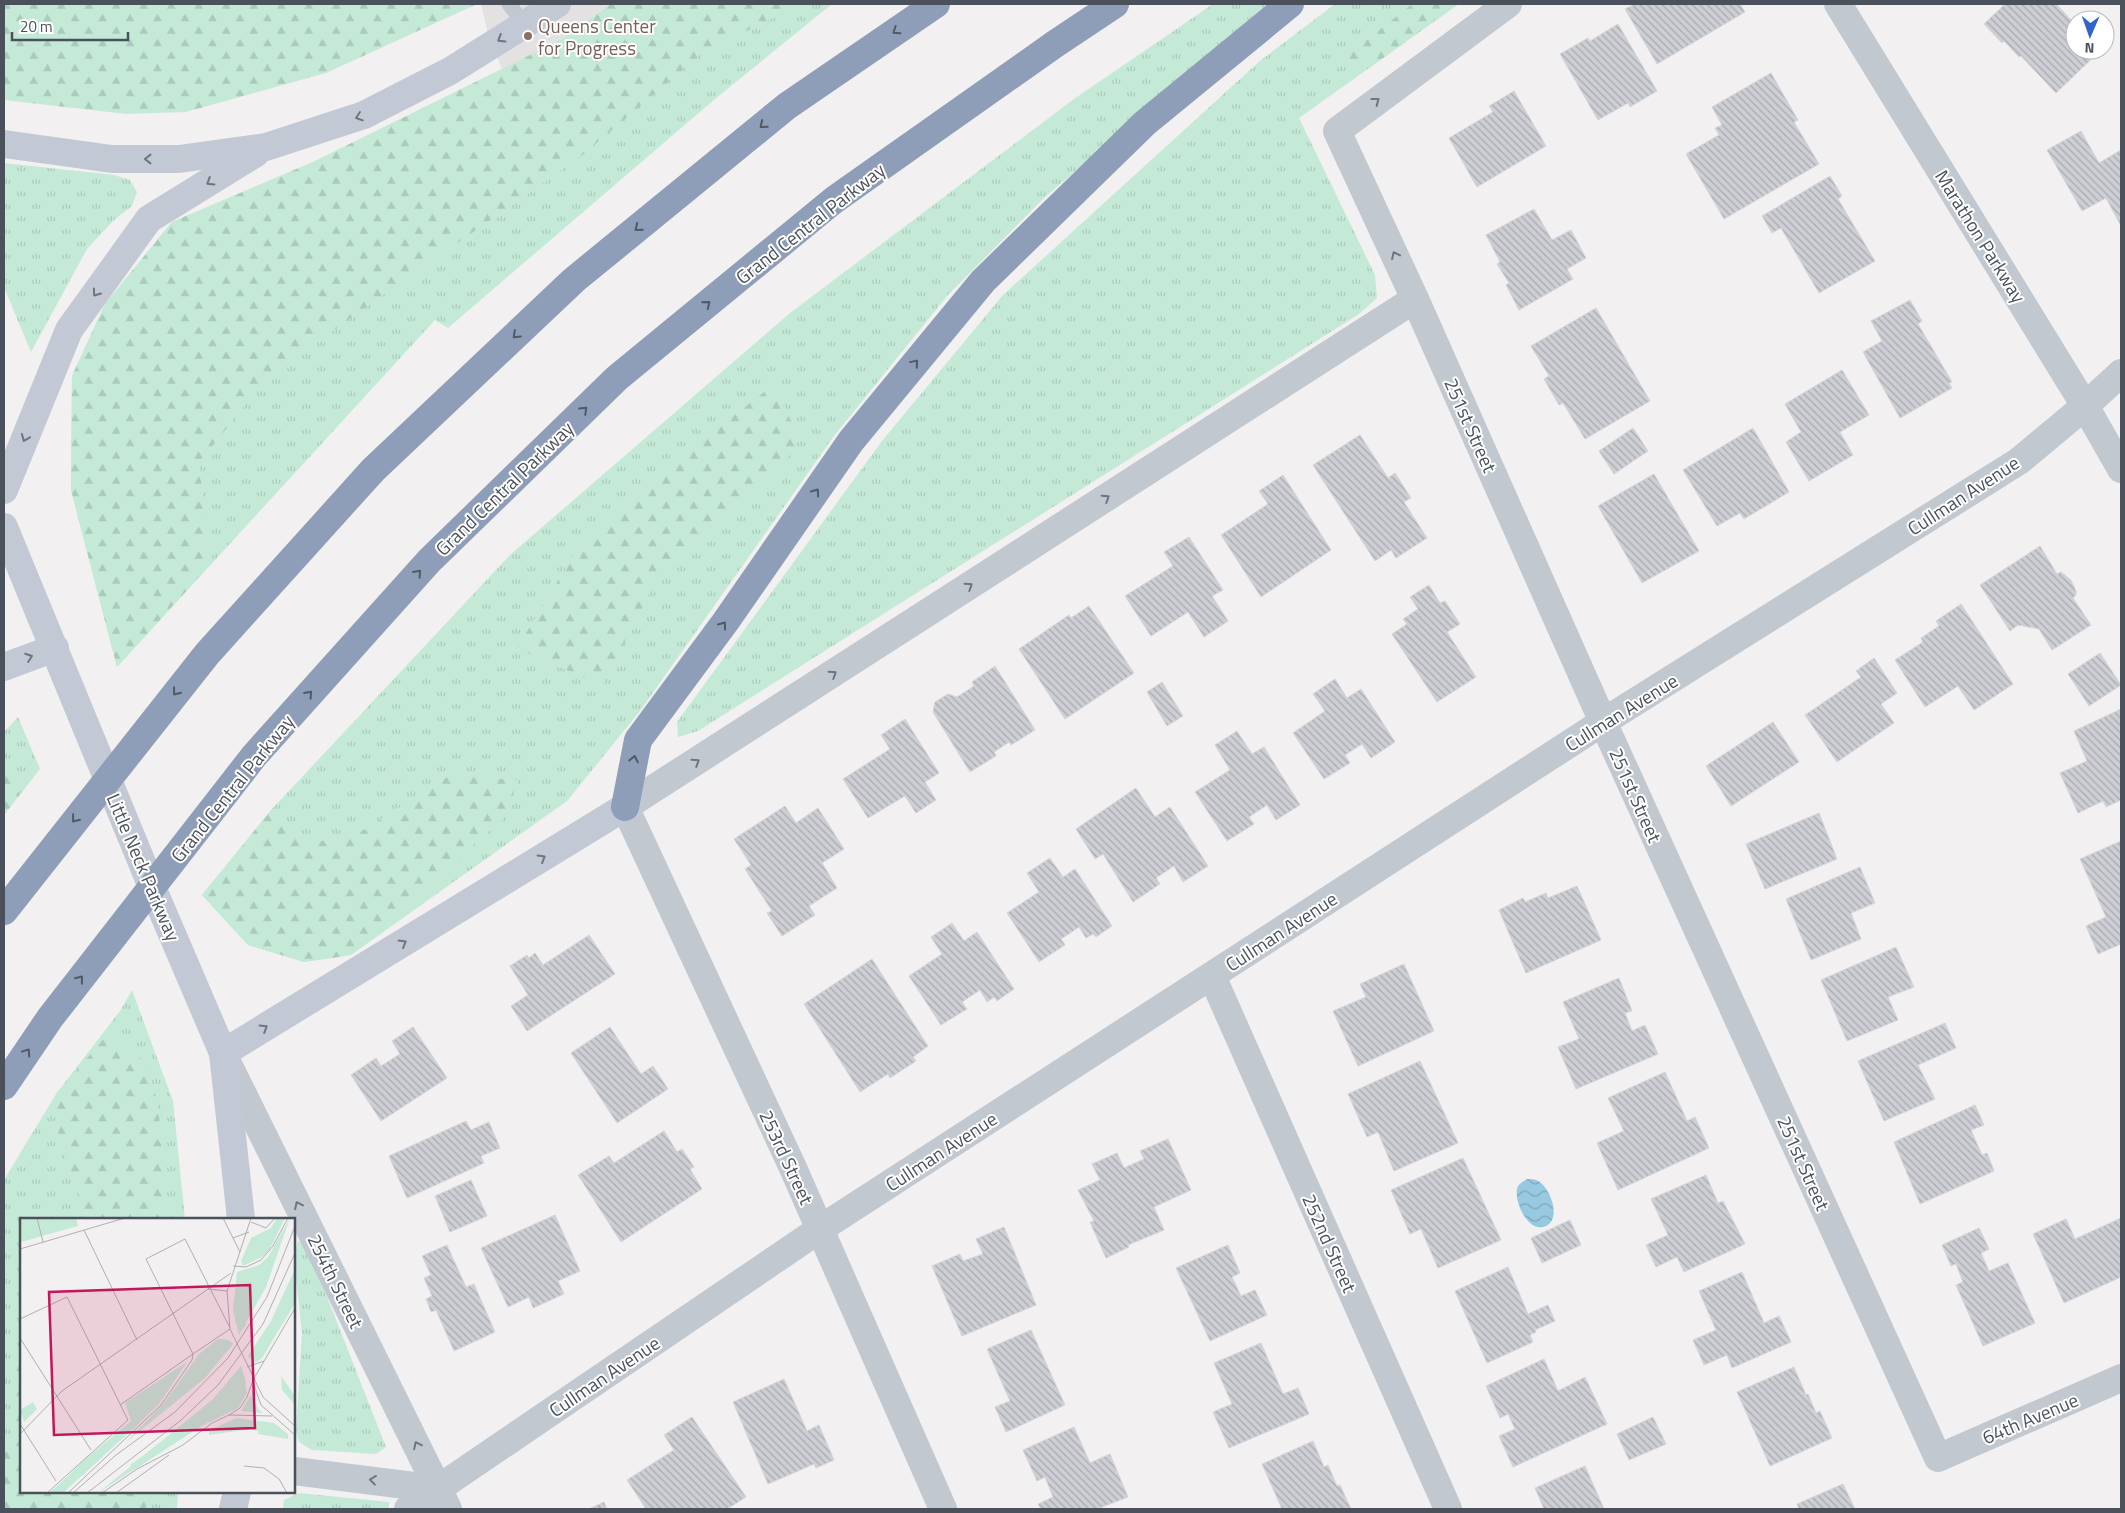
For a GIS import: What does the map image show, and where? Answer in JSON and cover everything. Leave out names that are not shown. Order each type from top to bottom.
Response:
[{"type":"highway","points":[[8,905],[206,654],[373,470],[574,280],[787,106],[936,4]]},
{"type":"highway","name":"Grand Central Parkway","points":[[4,1086],[50,1018],[254,756],[429,560],[617,378],[834,200],[1055,44],[1115,4]]},
{"type":"highway","points":[[626,807],[638,740],[726,621],[851,441],[983,281],[1145,123],[1290,4]]},
{"type":"main road","points":[[4,144],[121,159],[179,159],[266,147],[364,115],[450,70],[516,14],[557,4]]},
{"type":"main road","points":[[4,490],[69,330],[149,219],[266,147]]},
{"type":"main road","name":"Little Neck Parkway","points":[[4,526],[222,1053],[241,1218]]},
{"type":"main road","points":[[4,667],[55,648]]},
{"type":"main road","points":[[222,1053],[626,807]]},
{"type":"main road","points":[[233,1509],[237,1493]]},
{"type":"street","name":"251st Street","points":[[1508,4],[1337,131],[1415,299],[1603,722],[1938,1458]]},
{"type":"street","name":"Marathon Parkway","points":[[1838,4],[2085,406],[2121,469]]},
{"type":"street","points":[[626,807],[1415,299]]},
{"type":"street","name":"Cullman Avenue","points":[[408,1509],[443,1499],[820,1229],[1603,722],[2019,461],[2121,373]]},
{"type":"street","name":"253rd Street","points":[[626,807],[820,1229],[943,1509]]},
{"type":"street","name":"252nd Street","points":[[1212,976],[1448,1509]]},
{"type":"street","name":"254th Street","points":[[222,1053],[443,1499]]},
{"type":"street","name":"64th Avenue","points":[[1938,1458],[2121,1378]]},
{"type":"street","points":[[295,1471],[443,1499]]},
{"type":"shaded area","name":"Queens Center for Progress","points":[[481,4],[611,4],[564,38],[502,69],[488,34]]},
{"type":"green space","points":[[4,4],[477,4],[326,73],[186,112],[126,114],[4,100]]},
{"type":"green space","points":[[611,4],[832,4],[715,99],[448,328],[435,320],[117,667],[71,490],[72,376],[105,304],[172,222],[313,162],[502,69],[564,38]]},
{"type":"green space","points":[[611,4],[802,4],[702,53],[579,158],[268,376],[199,463],[210,565],[117,667],[71,490],[72,376],[105,304],[172,222],[313,162],[502,69],[564,38]]},
{"type":"green space","points":[[1213,4],[1270,4],[1044,198],[947,296],[834,436],[640,711],[567,801],[351,955],[304,962],[248,945],[202,895],[272,809],[511,554],[790,313],[1074,99]]},
{"type":"green space","points":[[1335,4],[1459,4],[1299,118],[1375,275],[1377,298],[1359,314],[698,731],[678,737],[677,722],[882,441],[1003,295],[1261,60]]},
{"type":"green space","points":[[1412,4],[1455,4],[1379,61],[1342,60]]},
{"type":"green space","points":[[4,163],[114,175],[130,180],[137,192],[132,206],[114,220],[87,249],[31,352],[4,287]]},
{"type":"green space","points":[[772,386],[800,437],[782,469],[748,500],[708,526],[655,583],[602,686],[517,648],[579,546],[669,465]]},
{"type":"green space","points":[[18,717],[40,769],[4,815],[4,730]]},
{"type":"green space","points":[[4,766],[20,794],[4,815]]},
{"type":"green space","points":[[449,776],[518,780],[506,816],[351,955],[304,962],[248,945],[202,895],[272,809],[307,844],[359,833]]},
{"type":"green space","points":[[132,990],[173,1101],[185,1218],[20,1218],[20,1493],[178,1493],[177,1508],[4,1509],[4,1180],[56,1094],[120,1011]]},
{"type":"green space","points":[[107,1035],[139,1054],[155,1092],[165,1154],[167,1218],[85,1218],[73,1178],[59,1142],[56,1094]]},
{"type":"green space","points":[[298,1240],[309,1251],[386,1447],[376,1454],[312,1450],[299,1442],[296,1431],[302,1333],[295,1254]]},
{"type":"green space","points":[[20,1361],[20,1493],[148,1493],[146,1509],[4,1509],[4,1448],[16,1426],[17,1364]]},
{"type":"green space","points":[[299,1493],[389,1502],[389,1509],[283,1509],[284,1500]]},
{"type":"water","points":[[1527,1179],[1538,1181],[1547,1189],[1550,1196],[1554,1210],[1551,1222],[1546,1226],[1539,1227],[1533,1225],[1523,1214],[1519,1206],[1517,1199],[1518,1186]]},
{"type":"building","points":[[1635,4],[1740,4],[1745,12],[1657,64],[1625,9]]},
{"type":"building","points":[[2005,4],[2056,4],[2065,13],[2065,60],[2091,60],[2056,93],[2021,56],[2019,57],[2004,41],[2002,43],[1984,24]]},
{"type":"building","points":[[1618,24],[1657,91],[1630,107],[1628,103],[1598,120],[1560,54],[1588,38],[1590,41]]},
{"type":"building","points":[[1771,73],[1798,120],[1794,122],[1819,164],[1724,219],[1686,154],[1719,135],[1715,128],[1722,125],[1712,107]]},
{"type":"building","points":[[1514,91],[1546,146],[1477,187],[1449,138],[1493,112],[1489,106]]},
{"type":"building","points":[[2081,131],[2099,163],[2121,150],[2121,226],[2106,198],[2082,211],[2047,150]]},
{"type":"building","points":[[1830,176],[1842,196],[1838,199],[1875,261],[1819,293],[1781,228],[1772,233],[1762,216]]},
{"type":"building","points":[[1534,209],[1552,240],[1571,230],[1586,258],[1567,269],[1573,279],[1519,310],[1506,285],[1509,283],[1497,264],[1500,262],[1486,235]]},
{"type":"building","points":[[1910,300],[1922,321],[1918,324],[1952,382],[1949,383],[1952,388],[1900,418],[1863,352],[1882,341],[1871,321]]},
{"type":"building","points":[[1596,308],[1650,401],[1585,439],[1563,403],[1559,405],[1544,379],[1549,376],[1531,346]]},
{"type":"building","points":[[1842,370],[1869,415],[1840,432],[1853,455],[1809,481],[1786,442],[1801,432],[1785,404]]},
{"type":"building","points":[[1633,428],[1648,451],[1614,474],[1599,451]]},
{"type":"building","points":[[1753,428],[1789,492],[1744,519],[1740,513],[1717,526],[1683,470]]},
{"type":"building","points":[[1360,435],[1388,478],[1395,473],[1411,498],[1404,502],[1427,538],[1396,558],[1391,550],[1375,561],[1313,465]]},
{"type":"building","points":[[1654,474],[1699,551],[1642,583],[1598,506]]},
{"type":"building","points":[[1283,475],[1331,550],[1261,597],[1221,535],[1268,504],[1259,491]]},
{"type":"building","points":[[1189,537],[1223,590],[1212,596],[1228,621],[1204,637],[1188,612],[1151,636],[1125,596],[1173,566],[1164,552]]},
{"type":"building","points":[[2040,546],[2057,574],[2061,572],[2071,580],[2076,591],[2076,595],[2073,598],[2091,625],[2052,650],[2039,629],[2018,625],[2010,631],[1980,585]]},
{"type":"building","points":[[1429,585],[1440,603],[1445,601],[1460,624],[1447,632],[1476,677],[1437,702],[1392,634],[1407,624],[1403,619],[1418,609],[1410,597]]},
{"type":"building","points":[[1961,604],[2013,684],[1974,710],[1958,686],[1925,707],[1895,660],[1923,642],[1921,638],[1939,626],[1936,621]]},
{"type":"building","points":[[1089,606],[1134,673],[1065,719],[1019,649],[1069,615],[1071,618]]},
{"type":"building","points":[[2100,653],[2121,685],[2089,706],[2068,674]]},
{"type":"building","points":[[1874,658],[1897,693],[1881,704],[1894,723],[1837,762],[1805,715],[1861,677],[1856,671]]},
{"type":"building","points":[[995,666],[1035,730],[1011,745],[1009,742],[994,752],[996,756],[970,772],[933,712],[935,702],[948,694],[957,697],[974,686],[972,682]]},
{"type":"building","points":[[1335,679],[1347,698],[1361,689],[1395,742],[1371,758],[1362,744],[1345,755],[1350,763],[1324,779],[1293,733],[1325,711],[1313,694]]},
{"type":"building","points":[[1162,682],[1183,716],[1167,726],[1147,692]]},
{"type":"building","points":[[2121,709],[2121,800],[2106,807],[2103,801],[2078,813],[2060,773],[2087,761],[2074,731]]},
{"type":"building","points":[[905,719],[939,773],[925,782],[936,800],[916,813],[905,796],[868,818],[843,779],[890,749],[881,735]]},
{"type":"building","points":[[1773,722],[1799,762],[1731,806],[1706,766]]},
{"type":"building","points":[[1237,731],[1252,754],[1264,747],[1300,805],[1276,820],[1267,805],[1249,817],[1254,824],[1227,841],[1195,792],[1230,770],[1215,745]]},
{"type":"building","points":[[1136,788],[1155,817],[1170,807],[1208,866],[1183,882],[1174,866],[1156,878],[1160,884],[1133,902],[1103,854],[1095,859],[1076,829]]},
{"type":"building","points":[[785,806],[796,823],[818,808],[844,849],[822,863],[837,888],[809,906],[815,915],[782,936],[767,913],[772,911],[745,869],[751,865],[734,839]]},
{"type":"building","points":[[1819,813],[1837,859],[1765,889],[1746,844]]},
{"type":"building","points":[[2121,841],[2121,944],[2098,954],[2086,926],[2106,917],[2080,859]]},
{"type":"building","points":[[1050,858],[1063,877],[1075,869],[1112,926],[1096,937],[1093,934],[1086,938],[1079,927],[1061,939],[1065,945],[1039,962],[1007,913],[1039,892],[1027,873]]},
{"type":"building","points":[[1860,867],[1875,903],[1851,913],[1861,939],[1811,960],[1786,899]]},
{"type":"building","points":[[1577,886],[1601,940],[1526,973],[1499,910],[1523,898],[1525,902],[1546,893],[1548,898]]},
{"type":"building","points":[[952,923],[964,941],[977,932],[1014,989],[997,1001],[994,997],[987,1002],[980,990],[962,1002],[967,1009],[941,1025],[909,976],[942,954],[931,937]]},
{"type":"building","points":[[589,935],[615,974],[527,1031],[511,1006],[528,995],[510,966],[527,955],[529,958],[535,953],[543,965]]},
{"type":"building","points":[[1896,947],[1914,987],[1888,997],[1898,1020],[1847,1041],[1821,980]]},
{"type":"building","points":[[872,959],[928,1046],[913,1057],[916,1061],[890,1078],[888,1074],[860,1092],[804,1004]]},
{"type":"building","points":[[1404,964],[1434,1031],[1358,1066],[1333,1011],[1366,997],[1360,984]]},
{"type":"building","points":[[1619,978],[1632,1011],[1625,1013],[1632,1031],[1645,1025],[1658,1054],[1576,1089],[1558,1047],[1579,1039],[1563,1002]]},
{"type":"building","points":[[1945,1023],[1956,1048],[1918,1065],[1935,1099],[1884,1121],[1858,1061]]},
{"type":"building","points":[[413,1027],[447,1078],[381,1121],[351,1075],[376,1058],[381,1066],[400,1054],[392,1041]]},
{"type":"building","points":[[610,1027],[641,1074],[653,1066],[668,1089],[617,1123],[571,1053]]},
{"type":"building","points":[[1420,1061],[1458,1143],[1394,1171],[1378,1132],[1367,1137],[1348,1094]]},
{"type":"building","points":[[1665,1072],[1687,1121],[1695,1117],[1709,1148],[1618,1190],[1597,1143],[1624,1131],[1608,1098]]},
{"type":"building","points":[[1975,1105],[1984,1125],[1971,1130],[1982,1155],[1987,1153],[1994,1171],[1920,1204],[1894,1142]]},
{"type":"building","points":[[466,1121],[471,1130],[489,1122],[500,1148],[481,1156],[484,1163],[407,1198],[389,1156]]},
{"type":"building","points":[[664,1131],[677,1152],[682,1149],[694,1167],[690,1169],[702,1189],[621,1242],[578,1175],[609,1156],[614,1163]]},
{"type":"building","points":[[1168,1139],[1191,1190],[1154,1207],[1164,1230],[1128,1245],[1129,1247],[1106,1258],[1090,1222],[1094,1221],[1078,1190],[1100,1180],[1092,1164],[1117,1153],[1124,1168],[1144,1159],[1140,1151]]},
{"type":"building","points":[[1463,1158],[1501,1240],[1438,1268],[1421,1229],[1410,1234],[1391,1190]]},
{"type":"building","points":[[1706,1175],[1718,1203],[1723,1201],[1745,1244],[1684,1272],[1677,1257],[1656,1267],[1646,1245],[1668,1235],[1651,1199]]},
{"type":"building","points":[[471,1180],[487,1216],[450,1232],[435,1196]]},
{"type":"building","points":[[555,1215],[580,1271],[558,1281],[564,1294],[533,1308],[529,1297],[508,1307],[481,1248]]},
{"type":"building","points":[[2121,1218],[2121,1277],[2064,1303],[2033,1234],[2066,1219],[2075,1239]]},
{"type":"building","points":[[1570,1220],[1581,1245],[1542,1263],[1531,1238]]},
{"type":"building","points":[[1004,1227],[1036,1305],[962,1336],[932,1266],[960,1254],[963,1261],[983,1254],[976,1239]]},
{"type":"building","points":[[1979,1228],[1989,1249],[1981,1253],[1989,1271],[2008,1263],[2035,1323],[1983,1346],[1956,1285],[1963,1282],[1956,1264],[1951,1266],[1942,1245]]},
{"type":"building","points":[[447,1245],[466,1287],[474,1284],[495,1332],[454,1351],[436,1310],[431,1312],[426,1299],[432,1296],[424,1278],[431,1275],[422,1256]]},
{"type":"building","points":[[1228,1245],[1240,1273],[1232,1277],[1241,1296],[1255,1290],[1267,1315],[1210,1341],[1176,1268]]},
{"type":"building","points":[[1508,1267],[1528,1314],[1548,1305],[1555,1321],[1535,1330],[1536,1332],[1530,1335],[1533,1342],[1487,1363],[1455,1291]]},
{"type":"building","points":[[1742,1272],[1764,1323],[1779,1316],[1791,1342],[1732,1368],[1727,1355],[1704,1365],[1693,1340],[1716,1330],[1699,1291]]},
{"type":"building","points":[[1031,1330],[1065,1405],[1006,1432],[995,1407],[1010,1401],[987,1349]]},
{"type":"building","points":[[1261,1343],[1283,1394],[1298,1388],[1309,1414],[1229,1448],[1213,1412],[1232,1404],[1214,1363]]},
{"type":"building","points":[[1544,1359],[1558,1391],[1585,1377],[1607,1424],[1513,1467],[1499,1436],[1515,1429],[1508,1414],[1500,1418],[1486,1386]]},
{"type":"building","points":[[1794,1367],[1806,1395],[1808,1394],[1816,1413],[1820,1411],[1832,1438],[1770,1466],[1737,1392]]},
{"type":"building","points":[[784,1379],[807,1431],[819,1425],[834,1460],[816,1468],[814,1464],[768,1484],[733,1402]]},
{"type":"building","points":[[692,1417],[746,1497],[727,1509],[646,1509],[627,1480],[674,1450],[664,1435]]},
{"type":"building","points":[[1653,1417],[1666,1444],[1629,1460],[1617,1434]]},
{"type":"building","points":[[1074,1427],[1090,1463],[1110,1454],[1128,1497],[1097,1509],[1041,1509],[1038,1504],[1053,1497],[1045,1477],[1037,1481],[1023,1450]]},
{"type":"building","points":[[1313,1441],[1324,1467],[1328,1465],[1337,1486],[1340,1485],[1351,1509],[1282,1509],[1262,1464]]},
{"type":"building","points":[[1585,1466],[1604,1509],[1544,1509],[1535,1488]]},
{"type":"building","points":[[1843,1484],[1855,1509],[1799,1509],[1797,1504]]},
{"type":"building","points":[[604,1502],[607,1509],[589,1509]]},
{"type":"place","name":"Queens Center for Progress","points":[[528,36]]}]
